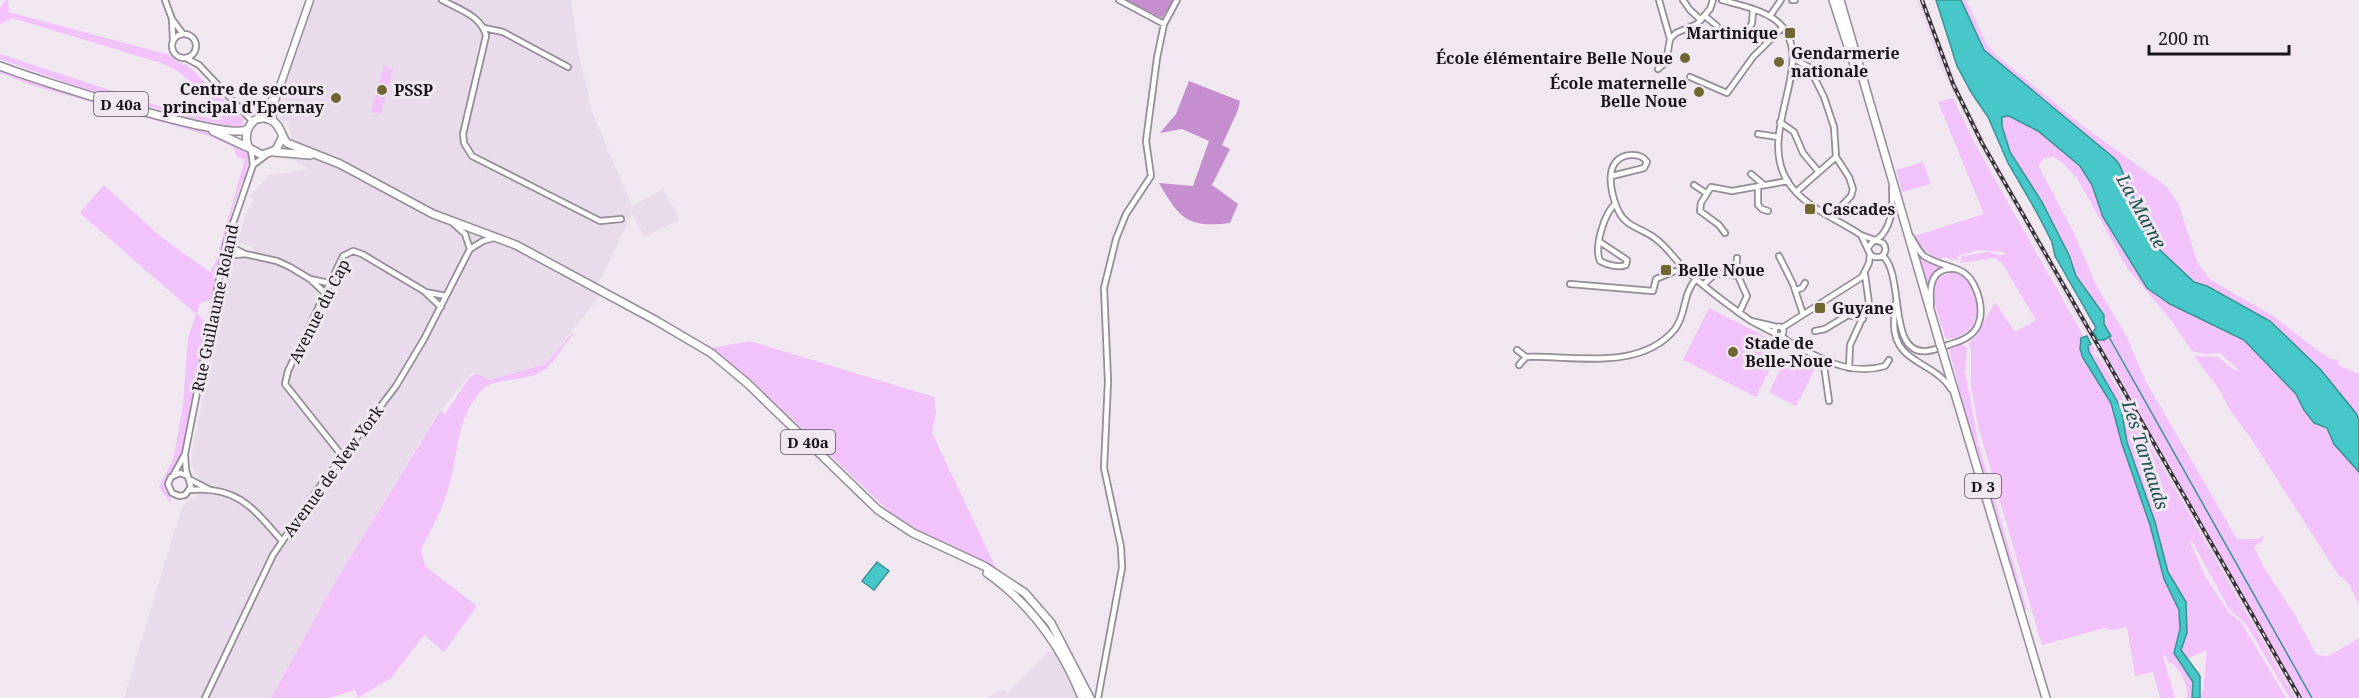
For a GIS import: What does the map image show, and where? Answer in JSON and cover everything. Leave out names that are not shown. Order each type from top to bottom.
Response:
[{"type":"main road","name":"D 3","points":[[1833,0],[1879,138]]},
{"type":"main road","name":"D 3","points":[[1840,0],[1905,227],[2046,698]]},
{"type":"main road","name":"D 40a","points":[[0,66],[52,84],[200,126],[235,140],[250,149]]},
{"type":"main road","points":[[261,119],[273,122],[279,128],[282,138],[279,148],[266,155],[256,154],[250,149],[245,138],[246,130],[253,122],[261,119]]},
{"type":"main road","name":"D 40a","points":[[200,126],[231,131],[246,130]]},
{"type":"main road","name":"D 40a","points":[[282,138],[287,143],[340,164],[418,207],[500,238],[646,315],[711,353],[747,383],[878,510],[914,533],[1012,583],[1044,612],[1061,639],[1090,698]]},
{"type":"main road","name":"D 40a","points":[[274,152],[319,156]]},
{"type":"main road","name":"D 40a","points":[[965,558],[1002,584],[1035,615],[1071,671],[1083,698]]},
{"type":"street","points":[[165,0],[172,19],[183,34],[194,39],[199,65]]},
{"type":"street","points":[[273,122],[272,109],[278,89],[310,0]]},
{"type":"street","points":[[442,0],[473,17],[484,28],[486,36],[463,134],[467,150],[472,156],[600,221],[621,219]]},
{"type":"street","points":[[1119,0],[1164,24]]},
{"type":"street","points":[[1098,698],[1122,568],[1121,547],[1105,478],[1108,381],[1104,288],[1116,239],[1126,214],[1149,180],[1147,132],[1156,58],[1164,24],[1177,0]]},
{"type":"street","points":[[1658,69],[1666,62],[1670,39],[1659,0]]},
{"type":"street","points":[[1683,0],[1690,10],[1717,26]]},
{"type":"street","points":[[1670,39],[1676,33],[1694,27],[1703,18],[1713,0]]},
{"type":"street","points":[[1723,0],[1770,16],[1783,27],[1791,41],[1794,59],[1780,122],[1779,161],[1788,182],[1796,192],[1806,201],[1861,236],[1880,241],[1885,245],[1886,251],[1883,256],[1876,258],[1869,251],[1861,236]]},
{"type":"street","points":[[1770,16],[1781,0]]},
{"type":"street","points":[[1744,38],[1752,23],[1753,10]]},
{"type":"street","points":[[172,19],[173,51],[178,57],[186,58],[199,65],[253,122]]},
{"type":"street","points":[[1690,77],[1727,93],[1753,57],[1783,27]]},
{"type":"street","points":[[484,28],[503,32],[568,67]]},
{"type":"street","points":[[173,40],[183,34]]},
{"type":"street","points":[[186,58],[195,50]]},
{"type":"street","points":[[1794,59],[1809,67],[1826,101],[1835,131],[1836,157],[1849,177],[1853,192],[1831,216]]},
{"type":"street","points":[[261,119],[278,89]]},
{"type":"street","points":[[1780,122],[1794,132],[1803,153],[1818,171]]},
{"type":"street","points":[[1758,134],[1778,137]]},
{"type":"street","points":[[250,149],[253,165],[266,155]]},
{"type":"street","points":[[1612,177],[1640,170],[1647,162],[1638,154],[1620,159],[1615,164],[1612,177],[1612,188],[1616,204],[1625,220],[1656,238],[1696,279],[1751,321],[1823,359],[1849,368],[1865,370],[1881,368],[1889,360]]},
{"type":"street","points":[[1796,192],[1836,157]]},
{"type":"street","name":"Rue Guillaume Roland","points":[[174,474],[185,454],[226,244],[253,165]]},
{"type":"street","points":[[1751,174],[1761,186],[1758,205],[1768,211]]},
{"type":"street","points":[[1849,368],[1850,345],[1869,304],[1865,274],[1869,263],[1869,251],[1874,241],[1884,233],[1890,219],[1893,202],[1892,181]]},
{"type":"street","points":[[1725,233],[1700,211],[1706,193],[1713,186],[1732,191],[1788,182]]},
{"type":"street","points":[[1694,185],[1706,193]]},
{"type":"street","points":[[1600,242],[1624,256],[1627,260],[1626,265],[1622,267],[1600,261],[1598,257],[1600,242],[1603,222],[1616,204]]},
{"type":"street","points":[[446,219],[465,234],[470,249],[483,241],[500,238]]},
{"type":"street","points":[[1883,256],[1894,277],[1903,336],[1911,347],[1925,351],[1958,342],[1973,333],[1981,318],[1981,305],[1975,285],[1965,272],[1924,256],[1905,227]]},
{"type":"street","points":[[226,244],[246,254],[277,261],[310,279],[325,293]]},
{"type":"street","name":"Avenue de New York","points":[[205,698],[243,616],[282,541],[396,386],[441,307],[470,249]]},
{"type":"street","name":"Avenue du Cap","points":[[343,456],[285,384],[288,371],[329,283],[344,256],[350,252],[362,254],[424,291]]},
{"type":"street","points":[[224,256],[246,254]]},
{"type":"street","points":[[1779,256],[1796,290],[1803,314]]},
{"type":"street","points":[[1736,275],[1737,258]]},
{"type":"street","points":[[1933,318],[1930,290],[1934,278],[1945,269],[1965,272]]},
{"type":"street","points":[[1570,284],[1653,291],[1656,279],[1675,272]]},
{"type":"street","points":[[1704,285],[1716,273],[1736,275],[1741,280],[1747,296],[1739,313]]},
{"type":"street","points":[[1751,321],[1780,327],[1865,274]]},
{"type":"street","points":[[310,279],[329,283]]},
{"type":"street","points":[[1517,350],[1526,357],[1601,360],[1631,354],[1652,346],[1669,335],[1677,325],[1688,290],[1696,279]]},
{"type":"street","points":[[1796,290],[1802,288],[1804,283]]},
{"type":"street","points":[[424,291],[446,296]]},
{"type":"street","points":[[424,291],[441,307]]},
{"type":"street","points":[[1897,299],[1894,310],[1894,335],[1899,347],[1943,378],[1957,399]]},
{"type":"street","points":[[1815,331],[1825,329],[1848,315],[1863,319]]},
{"type":"street","points":[[1778,335],[1783,333],[1780,327]]},
{"type":"street","points":[[1519,365],[1526,357]]},
{"type":"street","points":[[1823,359],[1829,401]]},
{"type":"street","name":"Rue Guillaume Roland","points":[[185,454],[189,477]]},
{"type":"street","points":[[210,490],[183,473],[174,474],[168,484],[172,493],[182,496],[190,490],[210,490],[243,500],[254,508],[282,541]]},
{"type":"street","points":[[189,477],[190,490]]},
{"type":"shaded area","points":[[8,0],[9,12],[170,55],[179,63],[186,64],[244,119],[242,127],[203,121],[80,88],[0,59],[0,54],[152,104],[196,116],[222,120],[221,110],[217,105],[179,72],[161,63],[12,18],[0,24],[0,8]]},
{"type":"shaded area","points":[[315,0],[571,0],[578,50],[592,112],[632,206],[663,189],[680,220],[644,237],[632,214],[599,282],[599,297],[546,364],[489,380],[472,372],[434,419],[334,584],[271,698],[124,698],[183,506],[197,497],[200,479],[191,466],[193,447],[228,271],[232,261],[242,258],[250,259],[253,250],[252,247],[237,242],[247,211],[254,200],[249,197],[269,175],[309,169],[291,158],[291,133],[287,119],[285,122],[279,119],[282,113],[278,111],[281,95]]},
{"type":"shaded area","points":[[1126,0],[1174,0],[1162,18]]},
{"type":"shaded area","points":[[1917,0],[1924,0],[1961,94],[1990,152],[2093,332],[2087,336],[1973,134],[1938,61]]},
{"type":"shaded area","points":[[1961,0],[1966,0],[1987,45],[1996,55],[2083,126],[2167,187],[2179,205],[2198,264],[2211,280],[2273,316],[2317,350],[2332,359],[2339,360],[2338,365],[2359,374],[2359,419],[2321,370],[2256,312],[2207,286],[2194,282],[2161,251],[2151,237],[2119,163],[1984,50]]},
{"type":"shaded area","name":"PSSP","points":[[384,66],[393,69],[381,114],[371,112]]},
{"type":"shaded area","points":[[0,71],[95,102],[208,131],[243,145],[250,155],[245,178],[233,208],[213,299],[200,303],[197,314],[208,323],[182,455],[177,468],[166,480],[171,504],[159,487],[174,457],[183,404],[188,338],[196,314],[80,213],[104,185],[160,236],[210,272],[216,261],[245,159],[237,157],[233,147],[207,135],[31,85],[0,73]]},
{"type":"shaded area","points":[[1189,81],[1240,101],[1222,145],[1230,149],[1212,185],[1238,204],[1230,223],[1204,224],[1186,218],[1179,213],[1159,183],[1193,186],[1209,141],[1182,129],[1160,133],[1176,114]]},
{"type":"shaded area","points":[[1953,98],[1975,144],[2084,337],[2081,338],[2081,354],[2111,403],[2122,444],[2150,525],[2164,579],[2179,610],[2180,629],[2174,653],[2193,682],[2192,698],[2187,698],[2187,688],[2183,677],[2176,667],[2168,662],[2165,654],[2163,657],[2175,698],[2160,698],[2153,672],[2135,676],[2127,627],[2113,630],[2104,628],[2042,645],[1978,426],[1971,385],[1971,349],[1968,344],[1976,337],[1995,302],[2015,332],[2036,320],[2002,263],[1994,258],[1960,263],[1962,256],[1988,252],[2004,256],[2004,252],[1979,250],[1959,255],[1957,260],[1943,257],[1942,259],[1925,251],[1915,236],[1984,214],[1938,102]]},
{"type":"shaded area","points":[[2009,116],[2038,131],[2080,166],[2092,185],[2103,217],[2123,251],[2157,296],[2244,340],[2296,394],[2314,423],[2327,428],[2334,444],[2359,472],[2359,604],[2349,584],[2339,576],[2250,437],[2230,410],[2219,389],[2194,356],[2218,357],[2234,370],[2240,371],[2220,353],[2204,354],[2192,351],[2171,320],[2127,268],[2077,178],[2054,157],[2043,158],[2039,167],[2074,233],[2096,285],[2126,335],[2145,380],[2237,539],[2257,539],[2264,536],[2263,540],[2254,547],[2316,654],[2327,657],[2359,638],[2359,698],[2302,698],[2098,340],[2102,339],[2104,315],[2076,276],[2069,255],[2048,213],[2010,152],[2002,126],[2002,117]]},
{"type":"shaded area","points":[[1923,162],[1931,184],[1902,192],[1896,170]]},
{"type":"shaded area","points":[[1916,250],[1948,266],[1934,276],[1928,291]]},
{"type":"shaded area","points":[[1952,272],[1969,283],[1975,294],[1976,317],[1971,327],[1961,335],[1946,339],[1936,309],[1935,294],[1938,278]]},
{"type":"shaded area","name":"Stade de Belle-Noue","points":[[1709,308],[1782,345],[1756,397],[1683,360]]},
{"type":"shaded area","points":[[572,333],[574,334],[546,369],[535,375],[494,383],[484,388],[475,398],[463,422],[447,494],[421,549],[425,566],[477,606],[444,652],[424,635],[391,678],[358,698],[355,690],[329,698],[271,698],[334,584],[440,411],[445,414],[475,373],[489,380],[546,364]]},
{"type":"shaded area","points":[[750,341],[934,397],[936,413],[932,433],[996,568],[918,530],[889,511],[769,397],[712,348]]},
{"type":"shaded area","points":[[2091,344],[2094,348],[2093,354],[2100,359],[2295,698],[2290,698],[2246,624],[2229,609],[2192,541],[2190,542],[2205,576],[2229,613],[2241,622],[2286,698],[2200,698],[2203,691],[2207,650],[2186,659],[2181,650],[2187,633],[2186,602],[2168,572],[2155,522],[2127,442],[2121,408],[2089,352],[2088,346]]},
{"type":"shaded area","points":[[1957,345],[1964,345],[1967,348],[1965,371],[1978,442],[2027,609],[2024,611],[1973,441],[1949,350]]},
{"type":"shaded area","points":[[2100,345],[2302,698],[2295,698],[2094,348]]},
{"type":"shaded area","points":[[1790,351],[1817,365],[1796,406],[1769,392]]},
{"type":"shaded area","points":[[1048,652],[1054,652],[1058,657],[1078,698],[988,698],[1002,689],[1007,693]]},
{"type":"water","points":[[1936,0],[1961,0],[1984,50],[2114,158],[2119,164],[2151,237],[2161,251],[2194,282],[2207,286],[2270,321],[2321,370],[2359,419],[2359,472],[2334,444],[2327,428],[2314,423],[2296,394],[2244,340],[2170,304],[2147,288],[2103,217],[2092,185],[2080,166],[2038,131],[2009,116],[2002,117],[2002,126],[2010,152],[2042,202],[2069,255],[2076,276],[2104,315],[2104,324],[2111,336],[2098,340],[2093,332],[2096,328],[2055,256],[2052,242],[2008,163],[1988,117],[1957,66]]},
{"type":"water","points":[[2087,336],[2091,344],[2088,346],[2089,352],[2121,408],[2127,442],[2155,522],[2168,572],[2186,602],[2187,633],[2181,650],[2200,676],[2200,698],[2192,698],[2193,682],[2174,653],[2180,629],[2179,610],[2164,579],[2150,525],[2122,444],[2111,403],[2083,358],[2080,349],[2081,338]]},
{"type":"water","points":[[877,562],[889,571],[874,590],[862,581]]},
{"type":"waterway","name":"Les Tarnauds","points":[[2109,337],[2312,698]]},
{"type":"railway","points":[[1922,0],[1953,84],[1982,143],[2300,698]]},
{"type":"place","name":"Martinique","points":[[1790,33]]},
{"type":"place","name":"École élémentaire Belle Noue","points":[[1685,58]]},
{"type":"place","name":"Gendarmerie nationale","points":[[1779,62]]},
{"type":"place","name":"PSSP","points":[[382,90]]},
{"type":"place","name":"École maternelle Belle Noue","points":[[1699,92]]},
{"type":"place","name":"Centre de secours principal d'Epernay","points":[[336,98]]},
{"type":"place","name":"Cascades","points":[[1810,209]]},
{"type":"place","name":"Belle Noue","points":[[1666,270]]},
{"type":"place","name":"Guyane","points":[[1820,308]]},
{"type":"place","name":"Stade de Belle-Noue","points":[[1733,352]]},
{"type":"water label","name":"La Marne","points":[[2142,211]]}]
